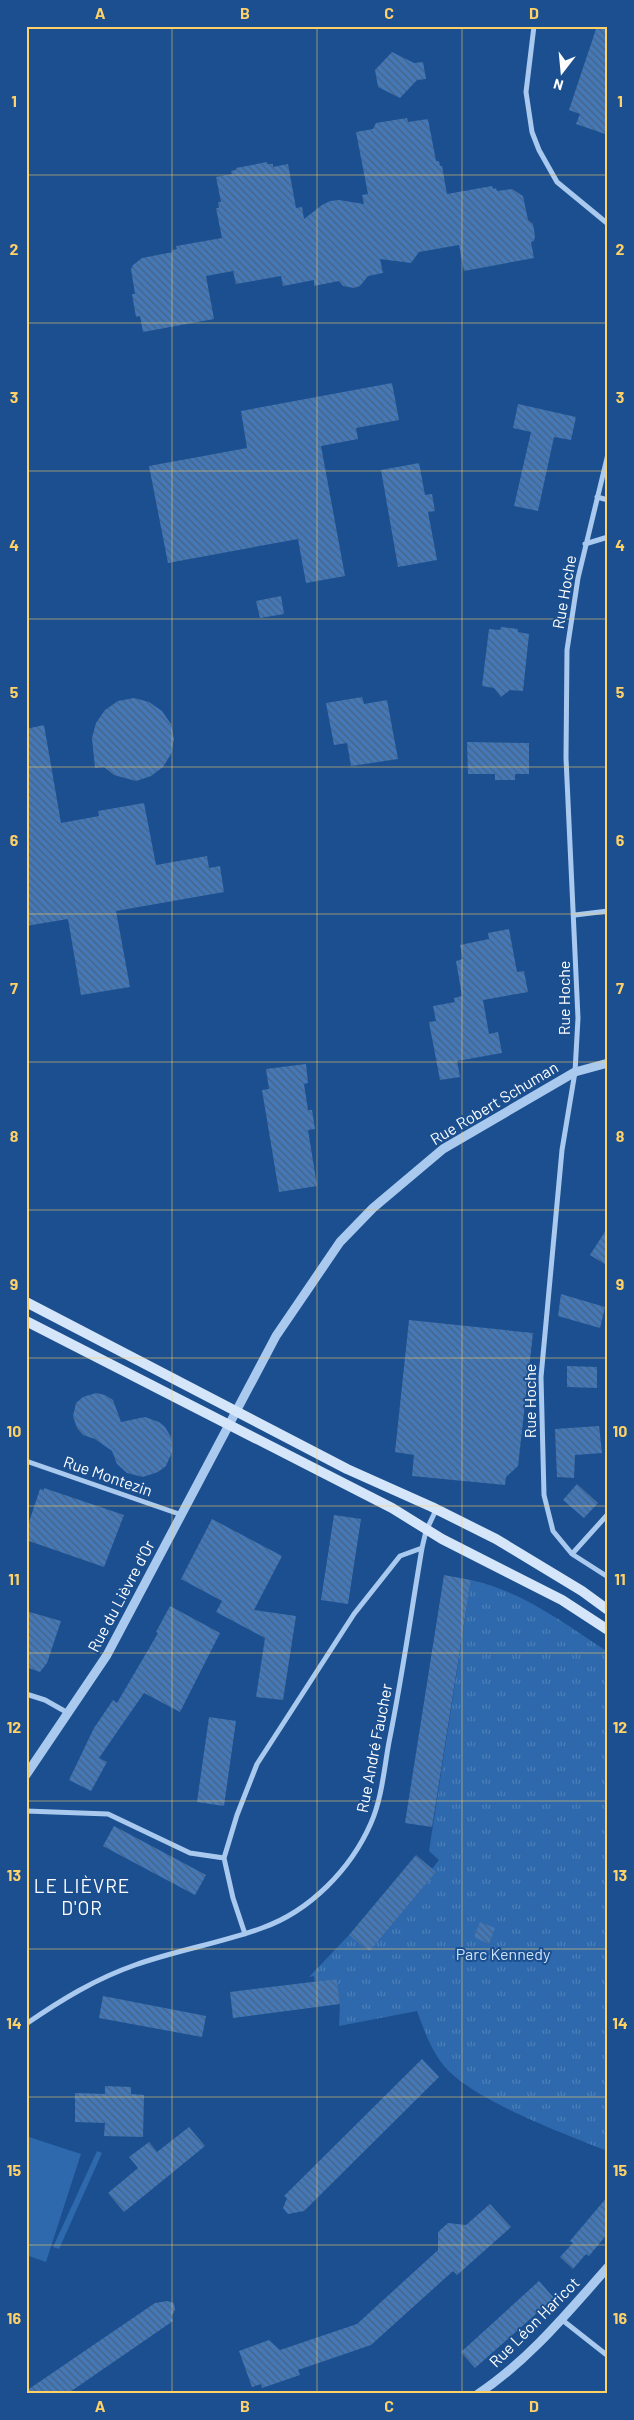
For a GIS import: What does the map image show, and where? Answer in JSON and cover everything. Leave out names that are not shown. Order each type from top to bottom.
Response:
[{"type":"main road","points":[[26,1302],[347,1469],[436,1509],[512,1548],[582,1591],[608,1610]]},
{"type":"main road","points":[[26,1321],[229,1423],[392,1508],[426,1531],[562,1600],[608,1630]]},
{"type":"street","points":[[534,26],[526,92],[532,132],[539,150],[557,182],[608,224]]},
{"type":"street","name":"Rue Hoche","points":[[608,454],[585,544],[567,650],[566,758],[578,1018],[575,1072],[562,1150],[541,1377],[544,1495],[553,1531],[572,1554],[608,1577]]},
{"type":"street","points":[[597,497],[608,500]]},
{"type":"street","points":[[585,544],[608,537]]},
{"type":"street","points":[[574,914],[608,911]]},
{"type":"street","name":"Rue Robert Schuman","points":[[229,1423],[276,1336],[305,1290],[340,1242],[358,1222],[406,1178],[442,1149],[575,1072],[608,1064]]},
{"type":"street","name":"Rue du Lièvre d'Or","points":[[26,1774],[107,1655],[229,1423]]},
{"type":"street","name":"Rue Montezin","points":[[26,1461],[182,1515]]},
{"type":"street","name":"Rue André Faucher","points":[[26,2024],[99,1979],[179,1951],[244,1934],[288,1916],[313,1898],[348,1862],[372,1822],[382,1782],[422,1548],[426,1531],[436,1509]]},
{"type":"street","points":[[572,1554],[608,1514]]},
{"type":"street","points":[[244,1934],[232,1898],[224,1858],[237,1815],[257,1764],[354,1614],[400,1556],[422,1548]]},
{"type":"street","points":[[26,1694],[69,1713]]},
{"type":"street","points":[[26,1810],[108,1814],[190,1853],[224,1858]]},
{"type":"street","name":"Rue Léon Haricot","points":[[478,2394],[518,2363],[608,2267]]},
{"type":"street","points":[[561,2319],[608,2356]]},
{"type":"green space","name":"Parc Kennedy","points":[[471,1580],[490,1585],[525,1600],[608,1652],[608,2143],[605,2150],[496,2103],[457,2079],[444,2066],[435,2053],[417,2011],[339,2026],[340,2004],[337,1979],[315,1982],[314,1976],[309,1977],[349,1935],[369,1952],[436,1872],[432,1869],[439,1860],[429,1851]]},
{"type":"green space","points":[[26,2136],[81,2154],[46,2262],[26,2255]]},
{"type":"green space","points":[[97,2151],[102,2153],[59,2249],[53,2247]]},
{"type":"building","points":[[597,26],[608,26],[608,135],[576,124],[580,114],[569,110]]},
{"type":"building","points":[[392,52],[414,63],[423,62],[426,79],[417,80],[400,98],[378,87],[375,70]]},
{"type":"building","points":[[407,118],[408,122],[428,119],[436,161],[439,161],[440,166],[442,166],[447,194],[492,186],[497,191],[512,189],[523,196],[528,220],[533,224],[535,236],[534,241],[531,242],[534,258],[464,271],[459,245],[419,252],[411,263],[380,259],[383,273],[368,276],[360,286],[354,288],[343,286],[339,281],[314,286],[314,280],[283,286],[281,276],[236,284],[233,271],[206,276],[214,319],[143,332],[140,316],[136,317],[132,294],[135,294],[131,269],[142,258],[173,252],[172,250],[177,249],[176,246],[222,238],[216,208],[219,208],[218,202],[221,202],[216,177],[232,174],[231,171],[236,170],[236,168],[267,162],[267,164],[273,164],[273,167],[288,164],[296,208],[302,207],[304,219],[330,201],[339,200],[364,204],[362,195],[368,194],[356,132],[373,129],[376,123]]},
{"type":"building","points":[[392,383],[399,420],[356,428],[358,439],[321,446],[345,576],[306,583],[298,539],[168,563],[149,466],[247,448],[241,411]]},
{"type":"building","points":[[518,404],[576,417],[571,440],[554,437],[538,511],[514,506],[531,432],[513,428]]},
{"type":"building","points":[[419,463],[425,495],[432,494],[435,511],[428,512],[437,560],[398,567],[381,470]]},
{"type":"building","points":[[281,596],[284,614],[260,618],[256,601]]},
{"type":"building","points":[[501,627],[518,629],[518,632],[529,634],[523,691],[510,690],[501,697],[494,688],[482,686],[489,629],[500,630]]},
{"type":"building","points":[[362,697],[364,704],[387,700],[398,759],[351,766],[347,743],[334,745],[326,703]]},
{"type":"building","points":[[134,698],[149,702],[162,711],[171,724],[174,739],[171,754],[163,767],[151,776],[136,781],[114,775],[104,767],[95,768],[92,738],[96,723],[105,710],[118,701]]},
{"type":"building","points":[[44,725],[61,823],[99,816],[98,811],[144,803],[156,865],[207,856],[209,868],[220,866],[224,892],[116,911],[130,987],[81,995],[68,919],[26,926],[26,729]]},
{"type":"building","points":[[467,742],[529,743],[529,774],[515,774],[515,780],[495,780],[495,774],[468,774]]},
{"type":"building","points":[[509,929],[517,972],[524,971],[528,992],[483,1000],[489,1034],[498,1032],[502,1053],[457,1061],[460,1077],[440,1080],[429,1022],[436,1021],[433,1006],[455,1002],[454,998],[462,996],[456,961],[463,959],[460,945],[489,939],[488,933]]},
{"type":"building","points":[[306,1064],[308,1083],[304,1084],[308,1110],[312,1110],[315,1129],[308,1130],[317,1186],[279,1192],[262,1090],[269,1089],[266,1069]]},
{"type":"building","points":[[608,1227],[608,1266],[590,1255]]},
{"type":"building","points":[[561,1294],[605,1307],[600,1328],[558,1316]]},
{"type":"building","points":[[409,1320],[533,1333],[518,1466],[506,1477],[505,1485],[412,1476],[414,1455],[395,1452]]},
{"type":"building","points":[[567,1366],[597,1367],[597,1388],[567,1387]]},
{"type":"building","points":[[96,1393],[105,1395],[113,1400],[121,1422],[145,1417],[159,1422],[165,1427],[171,1437],[172,1452],[166,1466],[158,1472],[143,1477],[127,1473],[117,1464],[112,1451],[95,1439],[83,1435],[77,1428],[73,1416],[76,1403],[83,1397]]},
{"type":"building","points":[[599,1426],[602,1453],[575,1455],[574,1478],[557,1477],[555,1429]]},
{"type":"building","points":[[577,1484],[598,1503],[584,1518],[563,1500]]},
{"type":"building","points":[[44,1488],[124,1515],[104,1567],[26,1540],[26,1531],[40,1489],[44,1490]]},
{"type":"building","points":[[334,1515],[361,1519],[348,1604],[321,1600]]},
{"type":"building","points":[[212,1519],[282,1556],[254,1610],[296,1616],[283,1700],[256,1697],[265,1638],[216,1612],[222,1601],[181,1579]]},
{"type":"building","points":[[444,1575],[471,1580],[432,1827],[405,1823]]},
{"type":"building","points":[[170,1606],[220,1633],[180,1712],[144,1693],[99,1758],[107,1762],[91,1791],[69,1780],[94,1728],[113,1700],[117,1703],[158,1633],[156,1632]]},
{"type":"building","points":[[26,1611],[61,1621],[47,1663],[40,1672],[26,1667]]},
{"type":"building","points":[[209,1717],[236,1721],[224,1806],[197,1802]]},
{"type":"building","points":[[114,1826],[206,1875],[195,1895],[103,1846]]},
{"type":"building","points":[[416,1855],[436,1872],[369,1952],[349,1935]]},
{"type":"building","points":[[480,1922],[495,1928],[489,1944],[474,1937]]},
{"type":"building","points":[[337,1979],[340,2004],[233,2018],[230,1992]]},
{"type":"building","points":[[103,1996],[206,2016],[202,2037],[99,2018]]},
{"type":"building","points":[[422,2059],[439,2077],[304,2211],[288,2214],[283,2208],[287,2198],[284,2196]]},
{"type":"building","points":[[105,2086],[131,2087],[131,2094],[144,2095],[143,2137],[104,2136],[105,2123],[75,2122],[75,2093],[105,2094]]},
{"type":"building","points":[[189,2127],[205,2146],[124,2212],[108,2193],[138,2168],[129,2157],[149,2142],[157,2152]]},
{"type":"building","points":[[608,2196],[608,2233],[589,2256],[586,2254],[573,2269],[560,2257],[573,2243],[570,2241]]},
{"type":"building","points":[[490,2204],[511,2227],[457,2275],[453,2271],[371,2345],[298,2370],[300,2375],[262,2388],[261,2384],[252,2387],[239,2351],[269,2340],[280,2350],[357,2324],[438,2250],[438,2232],[448,2223],[466,2225]]},
{"type":"building","points":[[539,2281],[554,2298],[475,2368],[461,2352]]},
{"type":"building","points":[[167,2301],[174,2303],[175,2310],[171,2317],[173,2321],[67,2394],[26,2394],[26,2391],[155,2303]]},
{"type":"district","name":"LE LIÈVRE D'OR","points":[[82,1897]]}]
